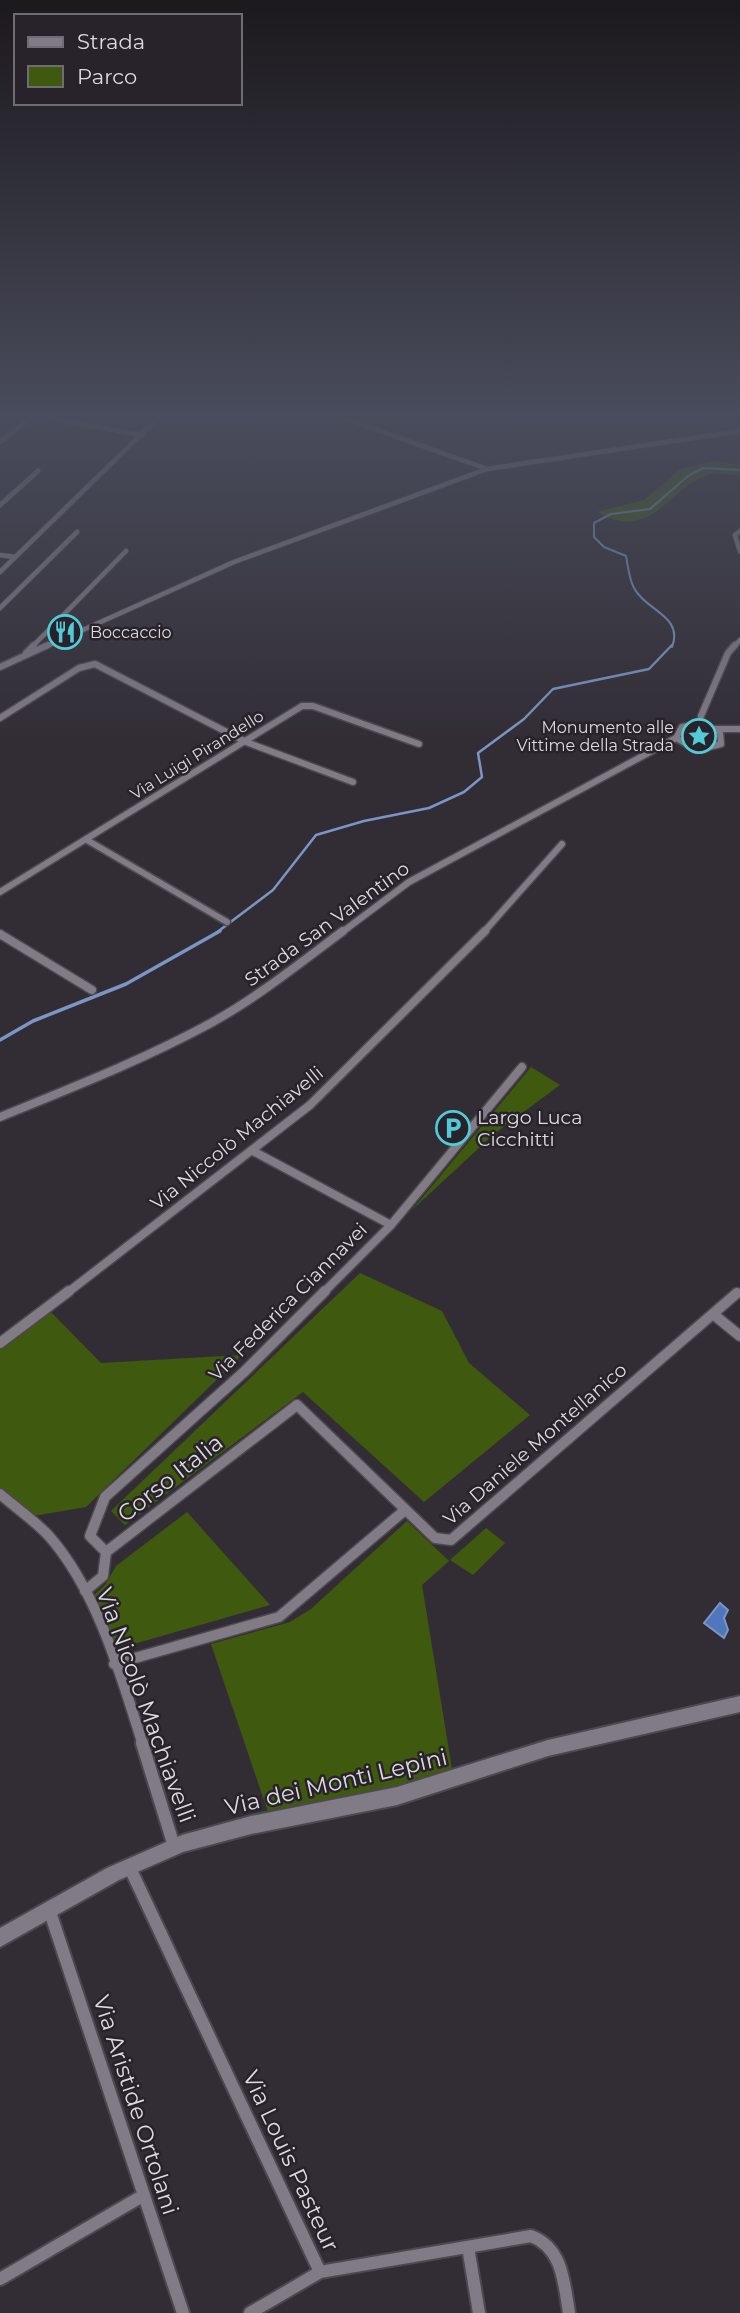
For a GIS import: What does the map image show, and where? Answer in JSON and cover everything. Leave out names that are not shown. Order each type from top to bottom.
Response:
[{"type":"street","points":[[0,572],[46,527]]},
{"type":"street","points":[[0,667],[234,562],[329,527]]},
{"type":"street","points":[[0,608],[77,531]]},
{"type":"street","points":[[740,531],[734,535],[740,551]]},
{"type":"street","points":[[21,658],[126,551]]},
{"type":"street","points":[[0,555],[15,557]]},
{"type":"street","points":[[705,725],[701,716],[729,651],[740,640]]},
{"type":"street","points":[[0,718],[79,668],[93,663],[246,742],[353,782]]},
{"type":"street","name":"Via Luigi Pirandello","points":[[0,892],[307,705],[419,744]]},
{"type":"street","name":"Strada San Valentino","points":[[0,1117],[120,1068],[212,1022],[277,981],[380,901],[431,869],[668,744],[676,738],[678,730],[701,716]]},
{"type":"street","points":[[687,725],[738,729]]},
{"type":"street","points":[[715,729],[722,736]]},
{"type":"street","points":[[722,736],[738,729]]},
{"type":"street","points":[[668,744],[709,750],[721,744],[722,736]]},
{"type":"street","points":[[676,738],[683,745]]},
{"type":"street","points":[[87,840],[227,922]]},
{"type":"street","name":"Via Niccolò Machiavelli","points":[[0,1343],[253,1152],[310,1105],[420,999],[527,887],[562,844]]},
{"type":"street","points":[[0,934],[92,990]]},
{"type":"street","name":"Via Federica Ciannavei","points":[[106,1552],[90,1536],[105,1497],[244,1372],[391,1225],[522,1067]]},
{"type":"street","points":[[253,1152],[391,1225]]},
{"type":"street","name":"Via Daniele Montellanico","points":[[297,1405],[437,1539],[453,1539],[737,1293]]},
{"type":"street","points":[[713,1314],[740,1336]]},
{"type":"street","name":"Corso Italia","points":[[106,1552],[297,1405]]},
{"type":"street","name":"Via Nicolò Machiavelli","points":[[0,1494],[55,1542],[85,1591],[114,1664],[174,1846]]},
{"type":"street","points":[[114,1664],[279,1617],[405,1510]]},
{"type":"street","points":[[85,1591],[98,1584],[105,1574],[106,1552]]},
{"type":"street","name":"Via dei Monti Lepini","points":[[0,1938],[129,1866],[174,1846],[251,1825],[397,1796],[548,1748],[740,1704]]},
{"type":"street","name":"Via Louis Pasteur","points":[[129,1866],[320,2272],[526,2236],[546,2241],[557,2255],[569,2313]]},
{"type":"street","name":"Via Aristide Ortolani","points":[[49,1909],[183,2313]]},
{"type":"street","points":[[0,2279],[144,2195]]},
{"type":"street","points":[[468,2247],[479,2313]]},
{"type":"street","points":[[250,2313],[320,2272]]},
{"type":"green space","points":[[699,726],[716,733],[716,743],[696,747],[682,739],[683,730]]},
{"type":"green space","points":[[531,1067],[560,1085],[494,1134],[412,1210]]},
{"type":"green space","points":[[360,1273],[442,1311],[469,1363],[530,1415],[424,1502],[303,1392],[125,1525],[111,1511]]},
{"type":"green space","points":[[47,1308],[101,1363],[242,1355],[86,1507],[27,1517],[0,1494],[0,1343]]},
{"type":"green space","points":[[187,1512],[270,1605],[116,1649],[93,1596],[105,1585],[116,1566]]},
{"type":"green space","points":[[407,1521],[449,1561],[422,1585],[452,1769],[409,1786],[268,1812],[211,1644],[290,1622],[311,1609]]},
{"type":"green space","points":[[486,1528],[505,1543],[473,1575],[450,1560]]},
{"type":"water","points":[[720,1603],[728,1610],[724,1618],[728,1630],[724,1638],[704,1623]]},
{"type":"waterway","points":[[594,527],[594,537],[604,547],[626,556],[634,588],[673,628],[672,647]]},
{"type":"waterway","points":[[216,933],[273,890],[316,835],[364,821],[429,808],[464,792],[482,777],[478,753],[524,719],[553,689],[649,669],[672,645]]},
{"type":"waterway","points":[[0,1040],[33,1021],[126,984],[220,931]]},
{"type":"place","name":"Boccaccio","points":[[65,632]]},
{"type":"place","name":"Monumento alle Vittime della Strada","points":[[699,736]]},
{"type":"place","name":"Largo Luca Cicchitti","points":[[453,1128]]}]
